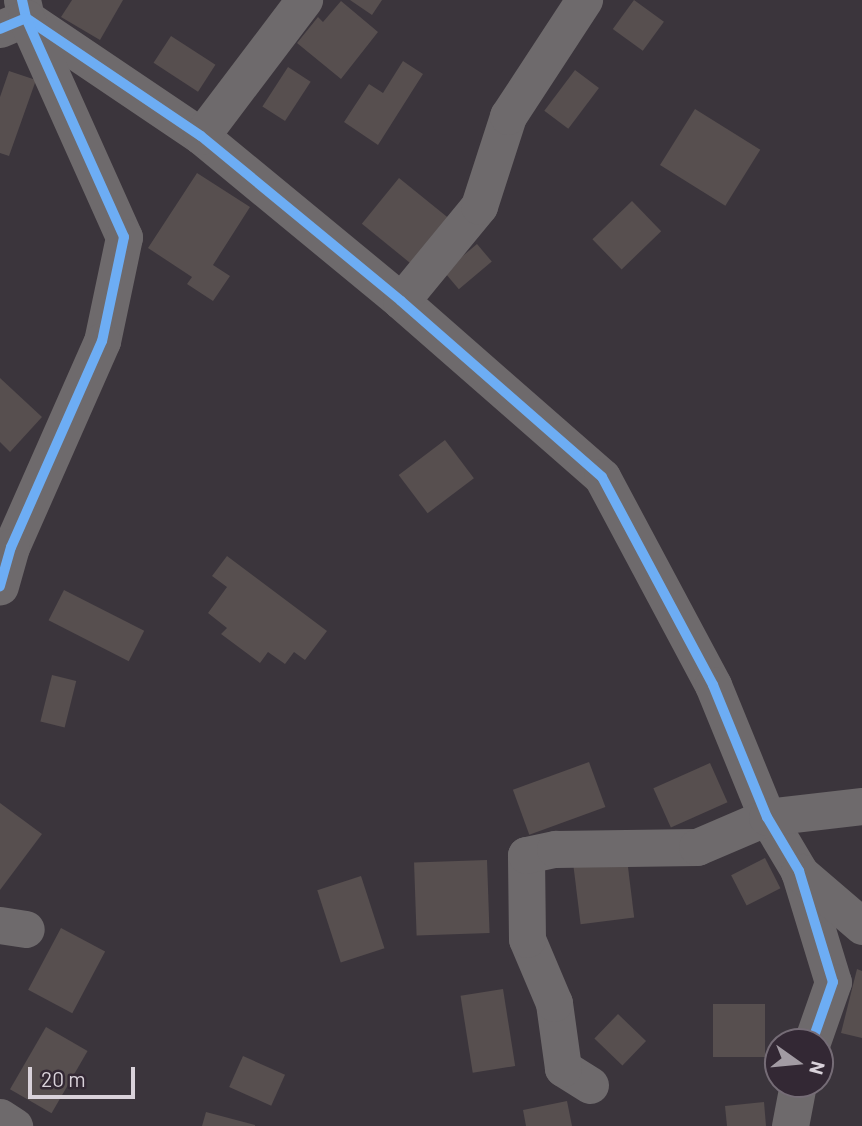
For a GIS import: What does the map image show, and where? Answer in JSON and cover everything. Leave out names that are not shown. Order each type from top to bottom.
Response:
[{"type":"street","points":[[201,136],[304,0]]},
{"type":"street","points":[[401,301],[479,206],[508,116],[584,0]]},
{"type":"street","points":[[16,16],[201,136],[401,301],[602,477],[713,685],[767,817],[799,871],[833,982],[817,1028]]},
{"type":"street","points":[[0,586],[11,547],[102,341],[124,237],[16,16]]},
{"type":"street","points":[[590,1086],[563,1068],[554,1003],[527,939],[526,855],[555,849],[697,847],[767,817],[862,806]]},
{"type":"street","points":[[799,871],[862,926]]},
{"type":"street","points":[[790,1126],[795,1098]]},
{"type":"street","points":[[0,1117],[14,1126]]},
{"type":"building","points":[[72,0],[123,0],[100,40],[61,17]]},
{"type":"building","points":[[350,0],[382,0],[372,15]]},
{"type":"building","points":[[634,0],[664,22],[643,51],[613,29]]},
{"type":"building","points":[[341,1],[378,32],[341,79],[297,43],[318,17],[323,22]]},
{"type":"building","points":[[171,36],[215,65],[198,92],[154,63]]},
{"type":"building","points":[[403,61],[423,74],[378,145],[344,122],[369,84],[383,93]]},
{"type":"building","points":[[288,67],[311,82],[285,121],[262,106]]},
{"type":"building","points":[[575,70],[599,88],[568,129],[544,111]]},
{"type":"building","points":[[9,71],[36,80],[9,156],[0,153],[0,97]]},
{"type":"building","points":[[695,109],[760,150],[725,206],[660,165]]},
{"type":"building","points":[[197,173],[250,207],[213,265],[230,276],[213,301],[187,284],[192,277],[148,248]]},
{"type":"building","points":[[399,178],[449,218],[412,264],[362,224]]},
{"type":"building","points":[[632,201],[661,231],[622,269],[592,239]]},
{"type":"building","points":[[477,244],[492,262],[459,289],[444,272]]},
{"type":"building","points":[[0,378],[42,417],[10,452],[0,442]]},
{"type":"building","points":[[445,440],[474,478],[428,513],[399,475]]},
{"type":"building","points":[[227,556],[327,631],[305,660],[294,652],[285,664],[268,652],[260,663],[221,634],[227,628],[208,613],[227,587],[212,576]]},
{"type":"building","points":[[64,590],[144,631],[129,661],[49,620]]},
{"type":"building","points":[[52,675],[76,681],[65,728],[40,722]]},
{"type":"building","points":[[589,762],[605,807],[529,835],[513,790]]},
{"type":"building","points":[[710,763],[727,802],[671,828],[653,788]]},
{"type":"building","points":[[0,803],[42,834],[0,890]]},
{"type":"building","points":[[765,858],[780,888],[747,906],[731,875]]},
{"type":"building","points":[[627,859],[634,918],[581,924],[573,866]]},
{"type":"building","points":[[487,860],[490,933],[417,936],[414,863]]},
{"type":"building","points":[[361,876],[384,948],[341,962],[317,890]]},
{"type":"building","points":[[61,928],[105,951],[72,1013],[28,990]]},
{"type":"building","points":[[857,969],[862,971],[862,1038],[841,1033]]},
{"type":"building","points":[[503,989],[515,1066],[473,1073],[461,996]]},
{"type":"building","points":[[713,1004],[765,1004],[764,1057],[713,1057]]},
{"type":"building","points":[[618,1014],[646,1041],[622,1066],[594,1038]]},
{"type":"building","points":[[46,1027],[88,1051],[52,1113],[10,1089]]},
{"type":"building","points":[[243,1056],[285,1075],[271,1106],[229,1087]]},
{"type":"building","points":[[567,1101],[572,1126],[526,1126],[523,1110]]},
{"type":"building","points":[[764,1102],[766,1126],[727,1126],[725,1106]]},
{"type":"building","points":[[206,1112],[255,1125],[255,1126],[202,1126]]},
{"type":"cycle path","points":[[22,0],[26,18],[201,136],[401,301],[602,477],[713,685],[767,817],[799,871],[833,982],[817,1028]]},
{"type":"cycle path","points":[[0,29],[26,18],[124,237],[102,341],[11,547],[0,586]]}]
